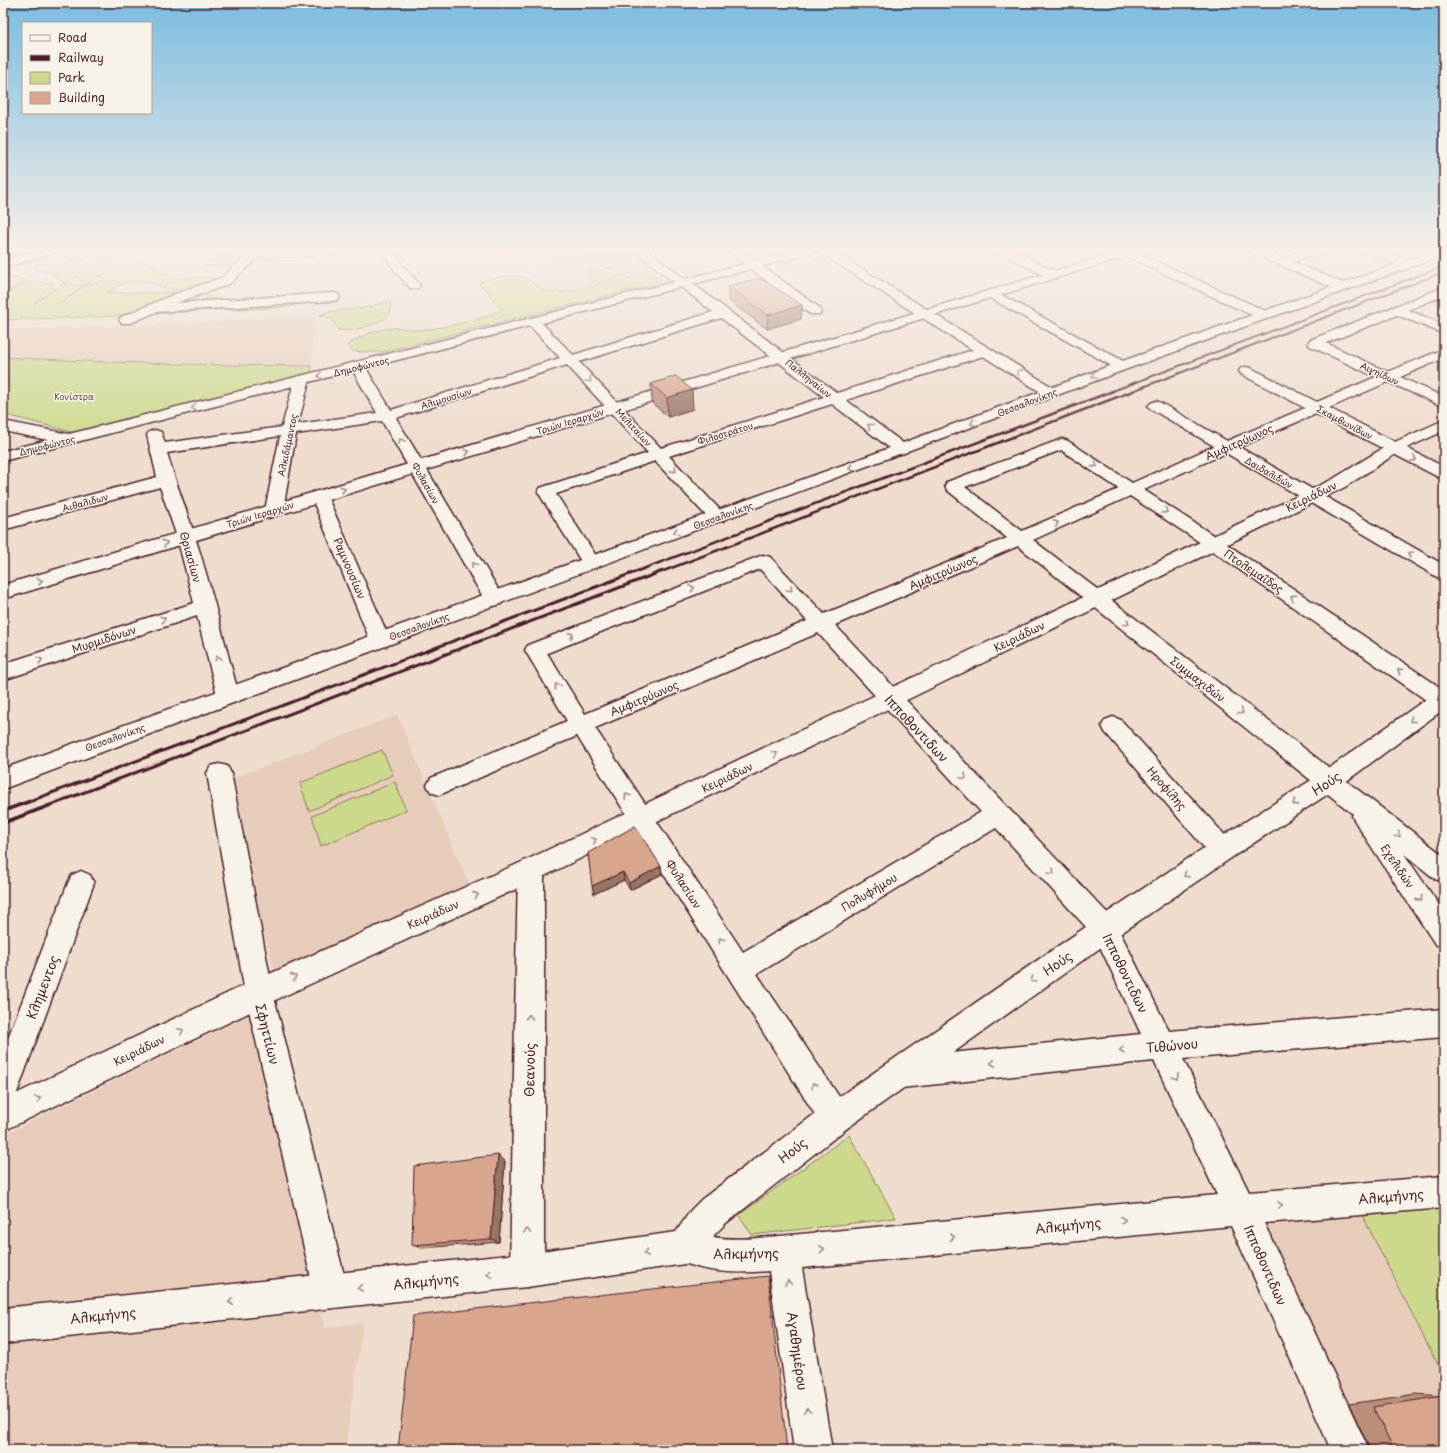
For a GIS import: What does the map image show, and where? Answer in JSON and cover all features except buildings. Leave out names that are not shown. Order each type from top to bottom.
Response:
[{"type":"street","points":[[126,320],[131,318]]},
{"type":"street","name":"Δημοφώντος","points":[[7,452],[69,439],[150,419],[545,318]]},
{"type":"street","name":"Αλιμουσίων","points":[[160,449],[289,429],[387,416],[711,318]]},
{"type":"street","name":"Παλληναίων","points":[[729,318],[901,449]]},
{"type":"street","name":"Τριών Ιεραρχών","points":[[3,592],[912,318]]},
{"type":"street","points":[[931,318],[1052,393]]},
{"type":"street","points":[[1035,318],[1122,366]]},
{"type":"street","name":"Θεσσαλονίκης","points":[[3,778],[494,599],[591,562],[718,517],[1255,318]]},
{"type":"street","name":"Αιγηίδων","points":[[1378,318],[1315,343],[1444,403]]},
{"type":"street","points":[[1415,318],[1444,330]]},
{"type":"street","name":"Μελιταίων","points":[[533,321],[718,517]]},
{"type":"street","name":"Φιλοστράτου","points":[[591,562],[546,492],[659,454],[984,351]]},
{"type":"street","name":"Αμφιτρύωνος","points":[[439,785],[1020,539],[1226,447],[1444,353]]},
{"type":"street","name":"Φυλασίων","points":[[358,367],[494,599]]},
{"type":"street","name":"Σκαμβωνίδων","points":[[1246,371],[1444,474]]},
{"type":"street","name":"Αλκιδάμαντος","points":[[274,510],[289,429],[302,380]]},
{"type":"street","name":"Δαιδαλιδών","points":[[1156,406],[1444,573]]},
{"type":"street","name":"Θριασίων","points":[[150,419],[160,449],[166,480],[186,537],[228,695]]},
{"type":"street","name":"Κειριάδων","points":[[3,1116],[259,993],[531,870],[641,818],[1339,483],[1394,448],[1444,425]]},
{"type":"street","points":[[3,426],[69,439]]},
{"type":"street","name":"Πτολεμαΐδος","points":[[954,486],[1062,444],[1213,543],[1443,699]]},
{"type":"street","name":"Αιθαλιδων","points":[[3,524],[166,480]]},
{"type":"street","name":"Συμμαχιδών","points":[[954,486],[1444,871]]},
{"type":"street","name":"Ραμνουσίων","points":[[319,496],[380,640]]},
{"type":"street","name":"Ιπποθοντιδων","points":[[534,650],[763,561],[1106,929],[1240,1209],[1350,1450]]},
{"type":"street","name":"Μυρμιδόνων","points":[[3,672],[205,606]]},
{"type":"street","name":"Φυλασίων","points":[[534,650],[835,1118]]},
{"type":"street","name":"Ηούς","points":[[684,1247],[703,1222],[714,1212],[835,1118],[1106,929],[1222,850],[1329,781],[1443,699]]},
{"type":"street","name":"Ηροφίλης","points":[[1113,726],[1222,850]]},
{"type":"street","name":"Σφηττίων","points":[[219,773],[259,993],[331,1291]]},
{"type":"street","name":"Εχελιδών","points":[[1350,797],[1444,935]]},
{"type":"street","name":"Πολυφήμου","points":[[740,969],[998,814]]},
{"type":"street","name":"Θεανούς","points":[[527,1270],[531,870]]},
{"type":"street","name":"Κλημεντος","points":[[3,1090],[81,883]]},
{"type":"street","name":"Τιθώνου","points":[[901,1073],[1161,1046],[1444,1024]]},
{"type":"street","name":"Αλκμήνης","points":[[3,1326],[527,1270],[684,1247],[698,1253],[723,1257],[783,1253],[1240,1209],[1444,1192]]},
{"type":"street","name":"Αγαθημέρου","points":[[783,1253],[813,1450]]},
{"type":"shaded area","points":[[265,318],[315,318],[311,365],[117,362],[3,356],[3,330],[209,322]]},
{"type":"shaded area","points":[[397,715],[469,884],[275,976],[227,781]]},
{"type":"shaded area","points":[[261,1009],[325,1328],[363,1322],[345,1450],[3,1450],[3,1135]]},
{"type":"shaded area","points":[[1353,1197],[1444,1377],[1444,1450],[1354,1450],[1245,1206]]},
{"type":"green space","points":[[3,318],[69,318],[3,320]]},
{"type":"green space","points":[[328,318],[384,318],[366,327],[344,331],[338,330],[332,319]]},
{"type":"green space","points":[[481,318],[519,318],[382,352],[353,351],[348,347],[349,344],[360,338],[383,330],[398,328],[424,330]]},
{"type":"green space","name":"Κονίστρα","points":[[3,357],[80,361],[311,366],[312,372],[75,433],[3,414]]},
{"type":"green space","points":[[382,750],[393,775],[309,811],[300,783]]},
{"type":"green space","points":[[395,782],[406,810],[321,846],[312,816]]},
{"type":"green space","points":[[849,1135],[896,1218],[752,1235],[739,1215]]},
{"type":"green space","points":[[1444,1191],[1444,1377],[1360,1211]]},
{"type":"railway","points":[[1110,392],[1307,318]]},
{"type":"railway","points":[[1130,392],[1324,318]]},
{"type":"railway","points":[[635,572],[1113,391]]},
{"type":"railway","points":[[661,572],[1133,391]]},
{"type":"railway","points":[[33,800],[638,571]]},
{"type":"railway","points":[[64,800],[663,571]]},
{"type":"railway","points":[[3,811],[36,799]]},
{"type":"railway","points":[[3,823],[67,799]]}]
